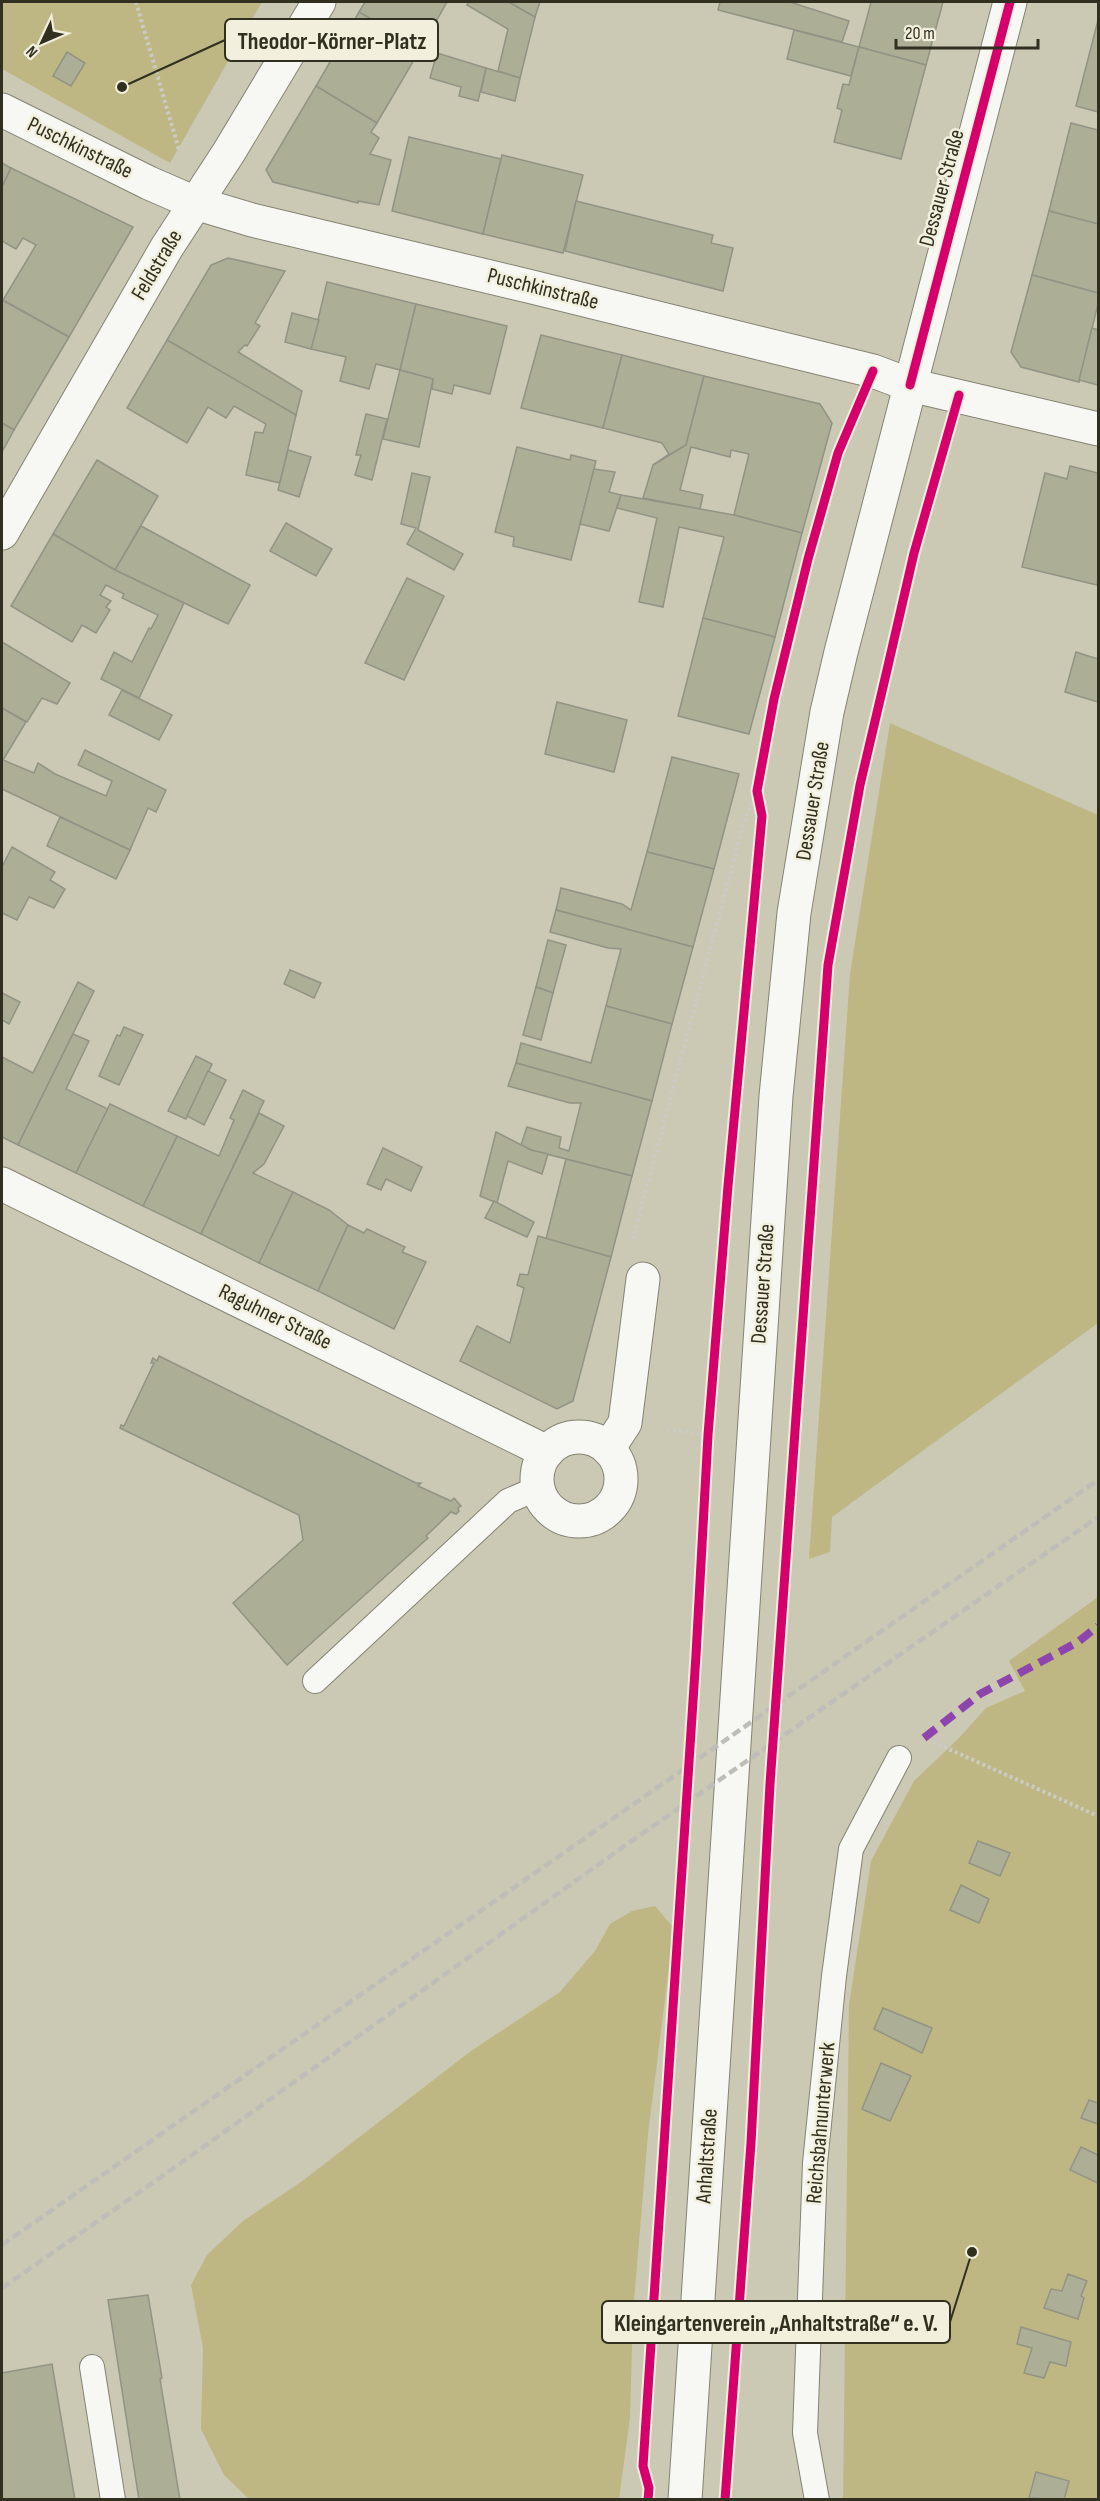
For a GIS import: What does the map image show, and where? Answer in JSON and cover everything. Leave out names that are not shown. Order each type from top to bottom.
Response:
[{"type":"street","name":"Feldstraße","points":[[2,533],[167,247],[230,152],[319,2]]},
{"type":"street","name":"Dessauer Straße","points":[[729,1812],[776,1096],[795,913],[827,712],[840,652],[1010,2]]},
{"type":"street","name":"Puschkinstraße","points":[[2,110],[149,183],[195,203],[252,220],[532,286],[873,371],[910,385],[1098,429]]},
{"type":"street","name":"Raguhner Straße","points":[[2,1184],[547,1452]]},
{"type":"street","points":[[608,1449],[625,1423],[643,1279]]},
{"type":"street","points":[[584,1437],[597,1441],[608,1449],[617,1460],[621,1474],[621,1488],[616,1501],[606,1512],[593,1519],[580,1521],[559,1515],[543,1502],[538,1488],[537,1475],[547,1452],[558,1443],[570,1438],[584,1437]]},
{"type":"street","name":"Anhaltstraße","points":[[685,2499],[729,1812]]},
{"type":"lane","points":[[315,1681],[508,1501],[538,1488]]},
{"type":"lane","name":"Reichsbahnunterwerk","points":[[817,2499],[805,2433],[815,2163],[834,1977],[851,1849],[899,1758]]},
{"type":"lane","points":[[92,2367],[113,2499]]},
{"type":"path","points":[[136,2],[195,203]]},
{"type":"path","points":[[643,1279],[628,1256],[746,815],[757,792]]},
{"type":"path","points":[[924,1738],[1098,1816]]},
{"type":"shaded area","points":[[2,2],[262,2],[170,163],[2,69]]},
{"type":"shaded area","points":[[890,723],[1098,815],[1098,1323],[832,1517],[830,1552],[809,1559],[850,974]]},
{"type":"shaded area","points":[[1098,1597],[1098,2499],[843,2500],[849,2005],[871,1861],[914,1781],[959,1738],[986,1708],[1025,1691],[1009,1661]]},
{"type":"shaded area","points":[[655,1906],[672,1926],[671,1951],[648,2134],[633,2313],[630,2418],[619,2499],[249,2499],[224,2475],[201,2429],[203,2348],[191,2285],[207,2255],[243,2221],[301,2182],[471,2051],[560,1992],[595,1951],[610,1924],[632,1911]]},
{"type":"building","points":[[365,2],[447,2],[421,48],[359,12]]},
{"type":"building","points":[[469,2],[509,2],[535,17],[520,78],[498,71],[508,29],[467,5]]},
{"type":"building","points":[[509,2],[540,2],[535,17]]},
{"type":"building","points":[[720,2],[790,2],[849,21],[842,42],[718,10]]},
{"type":"building","points":[[871,2],[943,2],[926,65],[859,47]]},
{"type":"building","points":[[359,12],[421,48],[377,123],[316,86]]},
{"type":"building","points":[[1098,20],[1098,112],[1076,106]]},
{"type":"building","points":[[794,30],[859,47],[851,76],[787,59]]},
{"type":"building","points":[[859,47],[926,65],[901,159],[834,142],[842,110],[837,108],[843,84],[849,85]]},
{"type":"building","points":[[67,52],[85,63],[71,86],[53,76]]},
{"type":"building","points":[[437,53],[486,68],[478,101],[459,96],[461,87],[430,78]]},
{"type":"building","points":[[486,68],[520,78],[515,101],[481,92]]},
{"type":"building","points":[[316,86],[377,123],[371,132],[379,138],[370,154],[391,160],[379,205],[358,201],[358,203],[273,182],[266,170]]},
{"type":"building","points":[[1071,123],[1098,130],[1098,224],[1049,211]]},
{"type":"building","points":[[409,137],[501,159],[483,234],[392,211]]},
{"type":"building","points":[[502,155],[583,175],[563,253],[483,234]]},
{"type":"building","points":[[2,163],[11,168],[2,187]]},
{"type":"building","points":[[11,168],[133,227],[69,337],[3,300],[36,245],[23,238],[16,249],[2,241],[2,187]]},
{"type":"building","points":[[576,201],[713,235],[711,243],[733,248],[723,291],[565,251]]},
{"type":"building","points":[[1049,211],[1098,224],[1098,293],[1032,275]]},
{"type":"building","points":[[228,258],[285,271],[255,323],[260,326],[247,346],[245,345],[238,352],[302,391],[296,415],[167,340],[211,265]]},
{"type":"building","points":[[1032,275],[1098,293],[1098,304],[1079,382],[1021,367],[1011,352]]},
{"type":"building","points":[[327,282],[416,304],[400,370],[376,364],[369,389],[340,381],[346,357],[311,349]]},
{"type":"building","points":[[2,300],[69,337],[14,430],[2,423]]},
{"type":"building","points":[[416,304],[507,326],[490,394],[454,385],[452,394],[432,389],[433,379],[400,370]]},
{"type":"building","points":[[292,313],[319,320],[311,349],[285,342]]},
{"type":"building","points":[[1092,328],[1098,330],[1098,385],[1079,380]]},
{"type":"building","points":[[541,335],[622,355],[603,428],[521,408]]},
{"type":"building","points":[[167,340],[296,415],[280,483],[246,475],[255,432],[263,433],[266,424],[234,406],[226,418],[208,407],[187,443],[127,408]]},
{"type":"building","points":[[622,355],[704,376],[686,445],[653,465],[669,454],[662,443],[603,428]]},
{"type":"building","points":[[400,370],[433,379],[419,447],[383,439]]},
{"type":"building","points":[[704,376],[820,404],[832,423],[802,533],[734,515],[749,454],[731,450],[730,457],[691,447],[680,490],[703,495],[700,509],[643,498],[653,465],[686,445]]},
{"type":"building","points":[[366,414],[387,419],[372,480],[355,475],[361,455],[356,455]]},
{"type":"building","points":[[2,423],[14,430],[2,452]]},
{"type":"building","points":[[517,447],[570,460],[571,455],[596,461],[571,560],[513,546],[514,537],[495,532]]},
{"type":"building","points":[[288,450],[311,457],[299,497],[278,490]]},
{"type":"building","points":[[97,460],[158,496],[115,570],[53,534]]},
{"type":"building","points":[[1070,466],[1098,473],[1097,585],[1022,567],[1045,473],[1067,479]]},
{"type":"building","points":[[594,469],[615,472],[609,492],[621,495],[609,531],[580,524]]},
{"type":"building","points":[[412,473],[430,477],[418,530],[463,554],[454,570],[407,544],[416,528],[401,524]]},
{"type":"building","points":[[621,495],[734,515],[802,533],[775,637],[703,618],[724,537],[679,527],[663,607],[639,602],[657,518],[617,508]]},
{"type":"building","points":[[286,523],[332,549],[316,576],[270,551]]},
{"type":"building","points":[[141,526],[250,585],[228,624],[115,570]]},
{"type":"building","points":[[53,534],[115,570],[184,603],[139,698],[101,679],[114,652],[132,662],[158,615],[122,598],[124,594],[106,585],[100,595],[111,601],[106,607],[110,610],[96,633],[82,625],[72,642],[11,606]]},
{"type":"building","points":[[407,578],[444,596],[404,680],[365,663]]},
{"type":"building","points":[[703,618],[775,637],[749,734],[678,716]]},
{"type":"building","points":[[2,642],[70,683],[57,704],[42,698],[27,722],[2,708]]},
{"type":"building","points":[[1076,652],[1098,659],[1098,702],[1065,692]]},
{"type":"building","points":[[122,690],[172,715],[159,740],[109,715]]},
{"type":"building","points":[[557,702],[627,720],[614,772],[545,754]]},
{"type":"building","points":[[2,708],[26,722],[3,760],[34,773],[38,763],[55,774],[106,796],[112,781],[78,765],[85,750],[166,790],[156,812],[148,808],[130,850],[2,789]]},
{"type":"building","points":[[672,757],[739,774],[714,869],[647,852]]},
{"type":"building","points":[[60,817],[130,850],[116,879],[47,846]]},
{"type":"building","points":[[12,847],[55,872],[50,880],[65,889],[54,908],[29,897],[17,920],[2,913],[2,867]]},
{"type":"building","points":[[647,852],[714,869],[693,947],[556,910],[561,888],[622,904],[631,910]]},
{"type":"building","points":[[556,910],[693,947],[672,1024],[606,1006],[621,949],[608,948],[550,932]]},
{"type":"building","points":[[548,940],[566,945],[553,993],[536,987]]},
{"type":"building","points":[[290,970],[321,983],[314,998],[284,984]]},
{"type":"building","points":[[78,982],[94,991],[18,1145],[2,1137],[2,1057],[33,1073]]},
{"type":"building","points":[[536,987],[553,993],[541,1040],[523,1035]]},
{"type":"building","points":[[2,993],[20,1002],[9,1024],[2,1020]]},
{"type":"building","points":[[606,1006],[672,1024],[652,1101],[516,1063],[521,1043],[591,1063]]},
{"type":"building","points":[[124,1027],[143,1035],[119,1085],[99,1076],[117,1035],[120,1036]]},
{"type":"building","points":[[73,1034],[89,1041],[66,1089],[108,1109],[76,1173],[18,1145]]},
{"type":"building","points":[[196,1056],[212,1064],[186,1119],[168,1111]]},
{"type":"building","points":[[516,1063],[652,1101],[632,1176],[531,1150],[521,1145],[527,1127],[561,1137],[559,1148],[569,1151],[581,1103],[570,1103],[508,1086]]},
{"type":"building","points":[[208,1071],[226,1080],[204,1125],[187,1116]]},
{"type":"building","points":[[243,1090],[264,1101],[201,1234],[143,1206],[177,1136],[219,1156],[234,1120],[230,1118]]},
{"type":"building","points":[[110,1104],[177,1136],[143,1206],[76,1173]]},
{"type":"building","points":[[259,1113],[284,1126],[264,1164],[253,1173],[293,1192],[259,1263],[201,1234]]},
{"type":"building","points":[[496,1132],[531,1150],[548,1154],[542,1174],[508,1161],[497,1203],[480,1196]]},
{"type":"building","points":[[383,1148],[422,1167],[411,1191],[386,1179],[381,1190],[367,1184]]},
{"type":"building","points":[[566,1159],[632,1176],[611,1257],[546,1239]]},
{"type":"building","points":[[293,1192],[329,1210],[348,1225],[318,1291],[259,1263]]},
{"type":"building","points":[[494,1201],[534,1222],[527,1237],[485,1218]]},
{"type":"building","points":[[348,1225],[364,1233],[367,1229],[405,1247],[402,1252],[426,1262],[394,1329],[318,1291]]},
{"type":"building","points":[[538,1236],[611,1257],[573,1401],[557,1409],[460,1361],[477,1326],[510,1343],[524,1288],[517,1285],[520,1274],[528,1275]]},
{"type":"building","points":[[159,1356],[416,1483],[421,1483],[418,1486],[451,1501],[454,1498],[461,1506],[458,1508],[459,1511],[456,1514],[451,1512],[426,1536],[428,1538],[287,1665],[233,1603],[303,1540],[299,1515],[120,1428],[121,1425],[124,1426],[154,1363],[151,1363],[153,1358],[157,1361]]},
{"type":"building","points":[[978,1841],[1010,1853],[1000,1876],[969,1863]]},
{"type":"building","points":[[961,1885],[989,1899],[979,1923],[950,1910]]},
{"type":"building","points":[[883,2008],[932,2028],[922,2053],[874,2029]]},
{"type":"building","points":[[881,2063],[911,2076],[890,2121],[862,2109]]},
{"type":"building","points":[[1089,2100],[1098,2103],[1098,2124],[1081,2118]]},
{"type":"building","points":[[1081,2147],[1098,2155],[1098,2183],[1070,2170]]},
{"type":"building","points":[[1068,2274],[1087,2281],[1081,2296],[1084,2298],[1078,2319],[1044,2308],[1051,2289],[1062,2291]]},
{"type":"building","points":[[148,2295],[180,2500],[139,2500],[108,2300]]},
{"type":"building","points":[[1021,2327],[1071,2342],[1066,2366],[1050,2362],[1044,2378],[1024,2373],[1032,2348],[1017,2344]]},
{"type":"building","points":[[52,2364],[75,2500],[2,2500],[2,2373]]},
{"type":"building","points":[[1036,2472],[1069,2481],[1064,2500],[1029,2498]]},
{"type":"railway","points":[[2,2245],[1098,1480]]},
{"type":"railway","points":[[2,2288],[623,1847],[1098,1517]]},
{"type":"marked path","points":[[924,1738],[980,1694],[1078,1642],[1098,1626]]},
{"type":"cycle path","points":[[910,385],[1010,2]]},
{"type":"cycle path","points":[[648,2500],[649,2488],[643,2466],[696,1655],[708,1435],[762,816],[757,791],[774,699],[808,559],[838,453],[873,371]]},
{"type":"cycle path","points":[[725,2500],[751,2143],[770,1784],[828,965],[860,785],[914,553],[959,395]]},
{"type":"place","name":"Theodor-Körner-Platz","points":[[122,87]]},
{"type":"place","name":"Kleingartenverein „Anhaltstraße“ e. V.","points":[[972,2252]]}]
